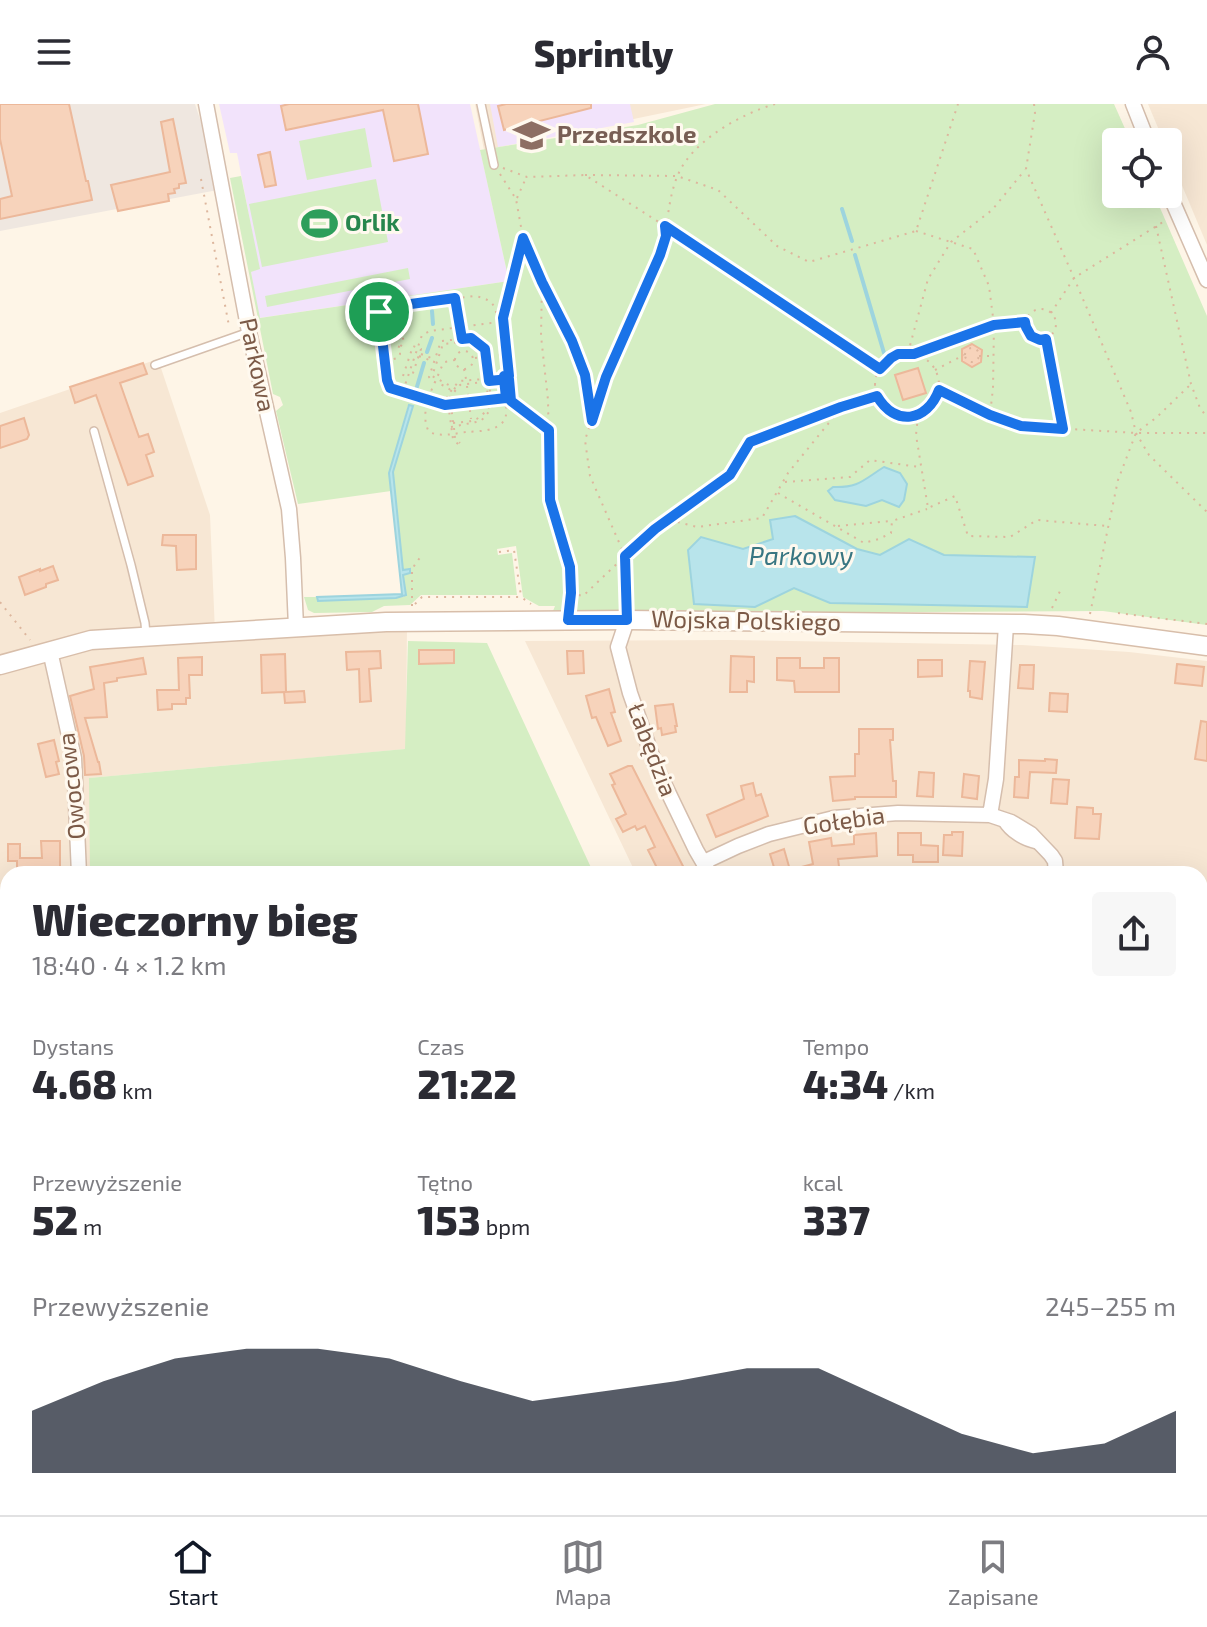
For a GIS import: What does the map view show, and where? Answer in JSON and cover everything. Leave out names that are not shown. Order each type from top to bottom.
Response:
[{"type":"street","name":"Parkowa","points":[[206,104],[249,332],[289,509],[296,627]]},
{"type":"street","points":[[1133,104],[1142,128]]},
{"type":"street","points":[[1174,208],[1207,280]]},
{"type":"street","name":"Wojska Polskiego","points":[[0,665],[91,640],[386,622],[627,620],[1024,624],[1207,646]]},
{"type":"street","name":"Łabędzia","points":[[627,620],[618,647],[630,693],[656,767],[706,866]]},
{"type":"street","points":[[1006,625],[996,818],[1011,822],[1031,834],[1051,855],[1055,866]]},
{"type":"street","name":"Owocowa","points":[[45,653],[74,758],[79,866]]},
{"type":"street","name":"Gołębia","points":[[710,866],[738,846],[769,834],[834,818],[898,813],[996,818]]},
{"type":"lane","points":[[481,104],[494,165]]},
{"type":"lane","points":[[155,365],[249,332]]},
{"type":"lane","points":[[94,431],[131,565],[146,637]]},
{"type":"path","points":[[627,620],[625,556],[590,476],[585,440],[606,377],[660,255],[677,176],[684,163],[729,124],[775,104]]},
{"type":"path","points":[[916,231],[958,104]]},
{"type":"path","points":[[908,353],[928,279],[951,242],[992,210],[1026,169],[1034,104]]},
{"type":"path","points":[[494,165],[527,177],[677,176],[718,190],[777,246],[809,262],[916,231],[973,249],[989,286],[994,325],[990,415]]},
{"type":"path","points":[[494,165],[516,199],[523,238],[572,341],[585,375],[592,421]]},
{"type":"path","points":[[1026,169],[1131,412],[1136,433],[1149,455],[1207,512]]},
{"type":"path","points":[[585,175],[880,369]]},
{"type":"path","points":[[516,199],[527,177]]},
{"type":"path","points":[[201,179],[233,337]]},
{"type":"path","points":[[1051,313],[1074,278],[1176,212]]},
{"type":"path","points":[[1156,226],[1191,384],[1207,417]]},
{"type":"path","points":[[523,238],[503,318],[511,401],[549,430]]},
{"type":"path","points":[[542,282],[541,336],[548,400],[550,500],[570,567],[568,620]]},
{"type":"path","points":[[473,359],[469,352],[464,351],[455,360],[443,364],[428,401],[424,416],[429,432],[443,435],[494,428],[505,420],[506,398],[494,306],[486,298],[475,296],[382,309],[379,312],[390,388],[428,401],[439,405],[506,398]]},
{"type":"path","points":[[455,298],[464,351]]},
{"type":"path","points":[[1038,309],[1051,313],[1056,325],[1053,334],[1040,340],[1031,336],[1025,322],[1030,313],[1038,309]]},
{"type":"path","points":[[411,379],[422,335],[430,331],[498,322]]},
{"type":"path","points":[[914,354],[994,325],[1025,322]]},
{"type":"path","points":[[385,361],[398,358],[404,342],[398,332],[393,341],[400,347]]},
{"type":"path","points":[[453,425],[481,418],[489,407],[485,349],[471,338],[441,341],[429,377],[454,389]]},
{"type":"path","points":[[1046,339],[1063,429]]},
{"type":"path","points":[[403,376],[413,346],[417,347]]},
{"type":"path","points":[[972,347],[979,351],[979,356],[972,363],[964,359],[965,351],[972,347]]},
{"type":"path","points":[[908,353],[924,358],[937,375],[939,390],[934,402],[918,416],[901,417],[891,413],[877,396],[875,386],[880,369],[898,354],[908,353]]},
{"type":"path","points":[[935,370],[965,354]]},
{"type":"path","points":[[402,392],[417,355]]},
{"type":"path","points":[[417,355],[435,361]]},
{"type":"path","points":[[473,359],[501,355]]},
{"type":"path","points":[[979,356],[994,356]]},
{"type":"path","points":[[464,369],[473,359]]},
{"type":"path","points":[[455,360],[464,369]]},
{"type":"path","points":[[464,369],[473,431]]},
{"type":"path","points":[[459,443],[453,434],[447,396],[459,381],[509,377]]},
{"type":"path","points":[[1089,619],[1118,480],[1136,433],[1191,384]]},
{"type":"path","points":[[939,390],[1021,426],[1136,433],[1207,433]]},
{"type":"path","points":[[571,593],[583,596],[655,529],[730,475],[750,442],[877,396]]},
{"type":"path","points":[[669,520],[697,527],[762,518],[788,473],[841,407]]},
{"type":"path","points":[[918,416],[916,435],[928,508]]},
{"type":"path","points":[[783,482],[850,477],[870,460],[921,467]]},
{"type":"path","points":[[777,492],[864,543],[891,533],[892,521]]},
{"type":"path","points":[[835,526],[892,521],[955,496],[968,536],[1010,537],[1037,520],[1107,526]]},
{"type":"path","points":[[499,552],[514,550],[521,597]]},
{"type":"path","points":[[412,607],[412,569],[421,556]]},
{"type":"path","points":[[1051,609],[1062,587]]},
{"type":"path","points":[[0,602],[45,653]]},
{"type":"path","points":[[1118,613],[1207,624]]},
{"type":"shaded area","points":[[0,104],[195,104],[223,189],[0,231]]},
{"type":"shaded area","points":[[219,104],[470,104],[509,281],[259,318],[251,272],[259,268],[237,153],[230,153]]},
{"type":"shaded area","name":"Przedszkole","points":[[475,104],[706,104],[484,150]]},
{"type":"shaded area","name":"Przedszkole","points":[[490,104],[630,104],[634,122],[498,147]]},
{"type":"shaded area","points":[[1148,104],[1207,104],[1207,245],[1182,185],[1182,128],[1158,128]]},
{"type":"shaded area","points":[[158,359],[210,515],[215,632],[407,622],[406,749],[90,778],[90,866],[0,866],[0,413]]},
{"type":"shaded area","points":[[728,640],[1022,645],[1207,661],[1207,866],[632,866],[525,641]]},
{"type":"green space","points":[[715,104],[1114,104],[1125,128],[1102,128],[1102,208],[1160,208],[1207,316],[1207,625],[1103,611],[553,611],[555,606],[539,606],[523,597],[516,546],[497,549],[498,555],[512,553],[517,595],[421,595],[410,605],[384,606],[372,612],[314,613],[308,610],[304,597],[317,597],[318,601],[404,597],[403,574],[410,573],[410,569],[403,571],[393,472],[412,406],[408,406],[389,473],[391,491],[298,504],[276,411],[283,405],[280,397],[273,394],[230,178],[241,176],[260,269],[251,272],[260,318],[509,281],[480,150],[638,125]]},
{"type":"green space","points":[[365,128],[372,167],[307,180],[299,141]]},
{"type":"green space","name":"Orlik","points":[[376,179],[388,242],[262,267],[249,204]]},
{"type":"green space","points":[[408,268],[410,279],[267,307],[265,296]]},
{"type":"green space","points":[[408,641],[487,643],[590,866],[90,866],[89,778],[405,749]]},
{"type":"water","points":[[409,405],[413,406],[393,472],[403,570],[410,569],[410,573],[403,575],[406,595],[318,601],[317,597],[402,594],[389,473]]},
{"type":"water","points":[[884,467],[900,473],[907,484],[904,500],[899,507],[882,500],[866,506],[835,500],[828,491],[833,487],[860,482]]},
{"type":"water","name":"Parkowy","points":[[795,516],[857,549],[880,555],[909,539],[944,555],[1035,557],[1027,607],[830,603],[794,588],[755,607],[694,604],[688,550],[701,537],[743,549],[773,539],[770,520]]},
{"type":"building","points":[[0,104],[69,104],[92,200],[0,219],[0,199],[12,196],[0,139]]},
{"type":"building","points":[[418,104],[428,154],[394,161],[383,110],[286,130],[281,106]]},
{"type":"building","points":[[591,104],[591,108],[504,130],[498,106]]},
{"type":"building","points":[[173,119],[186,183],[179,184],[179,188],[174,189],[175,193],[168,194],[169,201],[118,211],[111,185],[170,172],[161,122]]},
{"type":"building","points":[[270,152],[276,185],[265,187],[258,155]]},
{"type":"building","points":[[972,344],[982,350],[981,362],[972,367],[962,361],[962,349]]},
{"type":"building","points":[[143,363],[147,374],[120,383],[139,437],[148,434],[154,452],[146,455],[153,476],[128,485],[96,395],[75,403],[70,387]]},
{"type":"building","points":[[918,368],[926,393],[903,400],[895,375]]},
{"type":"building","points":[[24,418],[29,435],[27,439],[0,448],[0,426]]},
{"type":"building","points":[[163,535],[196,535],[196,569],[177,570],[176,546],[162,545]]},
{"type":"building","points":[[53,566],[58,580],[25,595],[19,577]]},
{"type":"building","points":[[419,650],[454,650],[454,663],[419,664]]},
{"type":"building","points":[[380,651],[381,668],[369,669],[371,701],[360,702],[359,669],[347,670],[346,652]]},
{"type":"building","points":[[567,651],[583,651],[584,673],[568,674]]},
{"type":"building","points":[[285,654],[286,692],[304,691],[305,702],[285,703],[284,692],[262,693],[261,655]]},
{"type":"building","points":[[731,656],[754,657],[754,682],[747,681],[747,692],[730,692]]},
{"type":"building","points":[[202,657],[202,675],[189,675],[190,698],[186,698],[186,704],[172,704],[172,709],[158,710],[157,690],[179,690],[178,658]]},
{"type":"building","points":[[143,658],[146,674],[104,683],[107,717],[85,718],[101,774],[85,775],[84,756],[70,696],[94,689],[90,667]]},
{"type":"building","points":[[777,658],[800,658],[800,668],[824,668],[824,658],[839,658],[839,692],[795,692],[794,681],[777,680]]},
{"type":"building","points":[[918,660],[942,660],[942,676],[918,677]]},
{"type":"building","points":[[970,661],[985,662],[982,699],[970,697],[968,691]]},
{"type":"building","points":[[1177,664],[1204,667],[1202,686],[1175,683]]},
{"type":"building","points":[[1020,665],[1034,665],[1033,689],[1018,688]]},
{"type":"building","points":[[609,689],[615,712],[611,713],[621,741],[608,746],[596,717],[592,718],[586,696]]},
{"type":"building","points":[[1050,693],[1068,694],[1067,712],[1049,711]]},
{"type":"building","points":[[673,704],[676,732],[662,735],[661,728],[658,729],[655,706]]},
{"type":"building","points":[[1201,721],[1207,722],[1207,761],[1195,759]]},
{"type":"building","points":[[859,729],[893,729],[893,740],[890,740],[896,797],[855,797],[833,801],[830,777],[855,776]]},
{"type":"building","points":[[54,740],[59,774],[46,777],[38,744]]},
{"type":"building","points":[[1019,760],[1057,760],[1056,773],[1030,772],[1028,798],[1014,797]]},
{"type":"building","points":[[632,766],[683,866],[656,866],[648,850],[655,847],[645,826],[637,830],[635,826],[623,832],[616,819],[626,814],[610,774]]},
{"type":"building","points":[[919,772],[934,773],[933,797],[917,796]]},
{"type":"building","points":[[964,774],[979,776],[977,799],[962,797]]},
{"type":"building","points":[[1053,779],[1069,780],[1067,804],[1051,803]]},
{"type":"building","points":[[753,783],[756,796],[761,794],[768,816],[716,837],[707,815],[744,799],[741,786]]},
{"type":"building","points":[[1077,807],[1093,808],[1093,814],[1101,814],[1099,839],[1075,838]]},
{"type":"building","points":[[952,832],[963,832],[962,856],[943,855],[944,835],[952,835]]},
{"type":"building","points":[[876,833],[877,856],[838,859],[839,866],[805,866],[813,864],[809,842],[831,838],[832,846],[854,844],[854,835]]},
{"type":"building","points":[[898,833],[921,833],[921,845],[938,846],[938,862],[913,862],[913,855],[898,855]]},
{"type":"building","points":[[41,841],[60,841],[60,866],[17,866],[17,861],[8,861],[8,844],[20,844],[20,858],[42,858]]},
{"type":"building","points":[[784,849],[789,866],[774,866],[770,854]]},
{"type":"waterway","points":[[842,209],[852,241]]},
{"type":"waterway","points":[[855,255],[884,353]]},
{"type":"waterway","points":[[432,311],[433,324]]},
{"type":"waterway","points":[[427,352],[432,338]]},
{"type":"waterway","points":[[416,390],[424,363]]},
{"type":"railway","points":[[403,299],[404,310]]},
{"type":"place","name":"Przedszkole","points":[[531,135]]},
{"type":"place","name":"Orlik","points":[[319,223]]},
{"type":"route","points":[[379,312],[389,307],[455,298],[462,339],[471,338],[485,349],[489,381],[504,379],[509,379],[511,401],[549,430],[550,500],[570,567],[568,620],[627,620],[625,556],[655,529],[730,475],[750,442],[877,396],[891,413],[901,417],[918,416],[929,409],[939,390],[1021,426],[1063,429],[1046,339],[1031,336],[1025,322],[994,325],[914,354],[898,354],[880,369],[665,226],[666,236],[660,255],[606,377],[592,421],[585,375],[523,238],[503,318],[509,376],[504,376],[504,379],[506,398],[439,405],[390,388],[379,312]]}]
